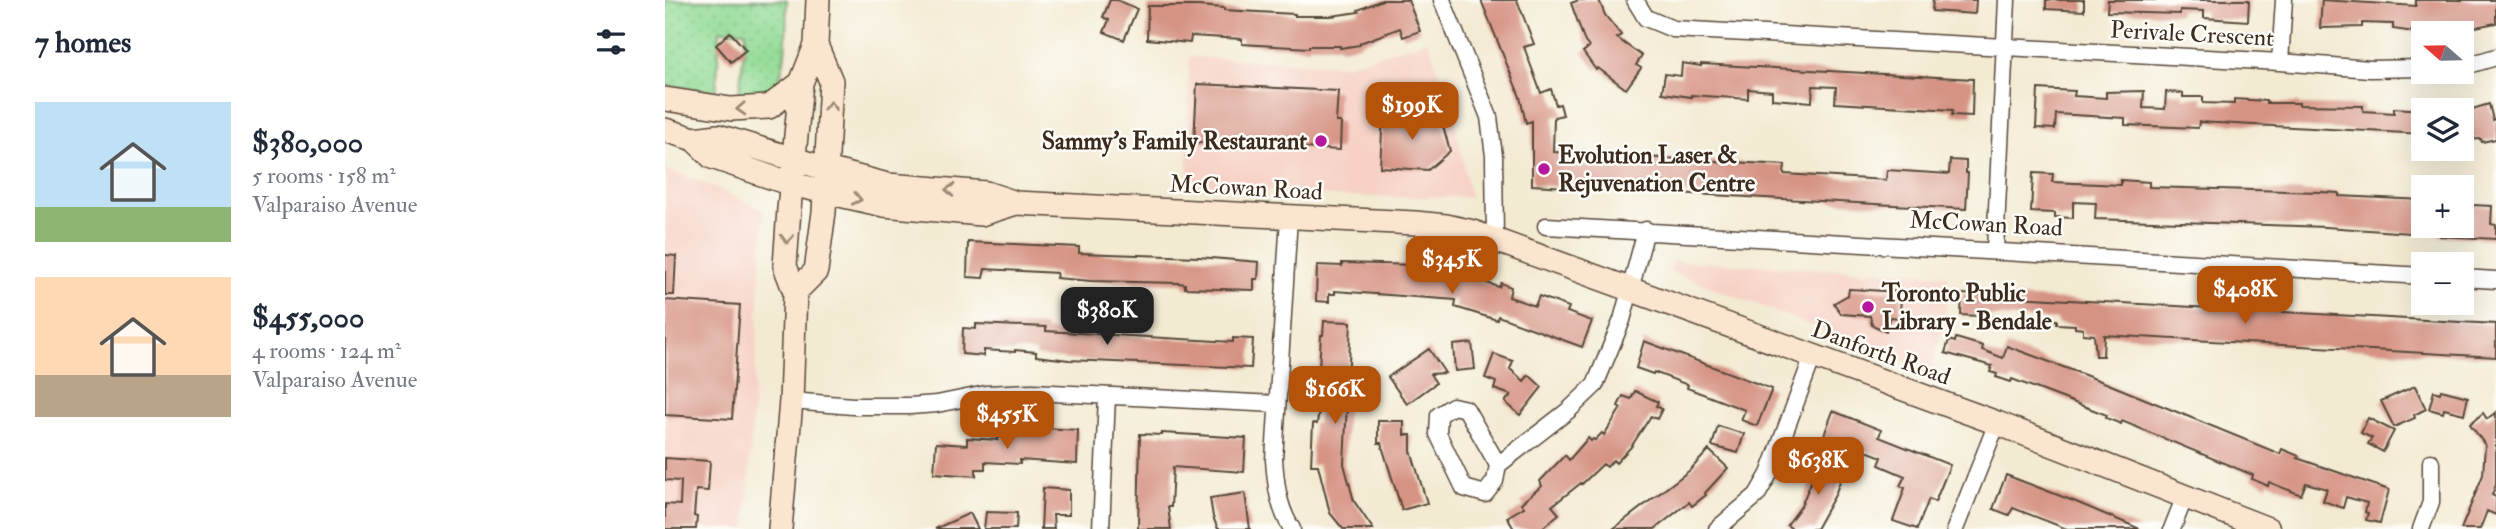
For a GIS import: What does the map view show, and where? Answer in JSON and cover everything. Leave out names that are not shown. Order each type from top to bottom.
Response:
[{"type":"main road","points":[[780,529],[791,401],[795,292],[785,266],[801,83],[816,45],[818,0]]},
{"type":"main road","points":[[795,292],[817,271],[827,169],[831,81],[816,45]]},
{"type":"main road","points":[[665,99],[731,109],[769,107],[801,83]]},
{"type":"main road","name":"McCowan Road","points":[[665,130],[694,139],[718,136],[888,185],[986,193],[1016,203],[1415,223],[1473,232]]},
{"type":"main road","name":"McCowan Road","points":[[694,139],[712,158],[791,184],[884,205],[981,214],[1016,203]]},
{"type":"main road","name":"Danforth Road","points":[[1473,232],[1997,423],[2268,529]]},
{"type":"street","points":[[1442,0],[1489,117],[1494,156],[1495,239]]},
{"type":"street","name":"Perivale Crescent","points":[[1635,0],[1646,18],[1673,29],[2370,69],[2411,68]]},
{"type":"street","points":[[1995,250],[2007,0]]},
{"type":"street","points":[[2280,62],[2284,0]]},
{"type":"street","points":[[2475,63],[2496,57]]},
{"type":"street","points":[[1289,216],[1274,460],[1277,495],[1284,517],[1292,529]]},
{"type":"street","name":"McCowan Road","points":[[1546,226],[2411,275]]},
{"type":"street","points":[[1498,465],[1466,409],[1453,406],[1439,415],[1438,434],[1464,488],[1485,494],[1495,481],[1498,465],[1569,410],[1595,385],[1622,320],[1646,230]]},
{"type":"street","points":[[2474,279],[2496,280]]},
{"type":"street","points":[[1717,529],[1757,495],[1769,474],[1813,356]]},
{"type":"street","points":[[791,401],[909,406],[1013,392],[1276,404]]},
{"type":"street","points":[[1101,529],[1107,397]]},
{"type":"street","points":[[1955,529],[1997,423]]},
{"type":"street","points":[[2421,529],[2431,502],[2431,462]]},
{"type":"street","points":[[2172,529],[2185,496]]},
{"type":"shaded area","points":[[1428,40],[1456,125],[1470,197],[1349,197],[1188,184],[1189,57],[1345,65]]},
{"type":"shaded area","points":[[665,169],[715,187],[764,211],[746,529],[665,529]]},
{"type":"shaded area","points":[[1673,261],[1947,275],[1945,321],[1930,371],[1669,271]]},
{"type":"green space","points":[[665,0],[787,0],[783,65],[774,86],[760,94],[739,94],[746,31],[720,30],[716,92],[665,85]]},
{"type":"building","points":[[1110,0],[1117,0],[1137,9],[1124,40],[1104,32],[1109,20],[1103,17]]},
{"type":"building","points":[[1382,0],[1408,0],[1420,31],[1403,37],[1400,28],[1360,45],[1340,48],[1242,44],[1242,39],[1191,36],[1190,43],[1147,39],[1148,6],[1199,6],[1295,16],[1331,16],[1359,12],[1358,10]]},
{"type":"building","points":[[1481,0],[1517,0],[1534,44],[1524,47],[1541,93],[1551,89],[1556,105],[1560,104],[1563,115],[1554,117],[1553,152],[1785,165],[1784,174],[1886,180],[1887,170],[1949,174],[1950,160],[1966,161],[1966,209],[1532,185],[1532,121],[1526,123],[1520,97]]},
{"type":"building","points":[[1579,0],[1599,0],[1605,15],[1621,35],[1617,38],[1642,56],[1636,65],[1641,68],[1626,89],[1598,68],[1596,70],[1583,52],[1589,47],[1571,3]]},
{"type":"building","points":[[1933,0],[1976,0],[1975,14],[1932,11]]},
{"type":"building","points":[[2046,0],[2084,0],[2084,11],[2046,9]]},
{"type":"building","points":[[2108,0],[2249,0],[2248,21],[2204,18],[2204,11],[2180,10],[2180,14],[2107,12]]},
{"type":"building","points":[[2322,0],[2416,6],[2416,0],[2496,0],[2496,23],[2475,27],[2475,21],[2411,21],[2411,32],[2393,29],[2393,24],[2362,23],[2362,27],[2320,28]]},
{"type":"building","points":[[730,32],[746,50],[731,62],[716,45]]},
{"type":"building","points":[[1682,63],[1973,79],[1972,116],[1952,115],[1953,110],[1835,103],[1836,87],[1813,86],[1812,102],[1772,99],[1772,91],[1748,89],[1748,99],[1662,93],[1665,74],[1681,76]]},
{"type":"building","points":[[1197,84],[1338,91],[1336,122],[1341,122],[1340,150],[1194,142]]},
{"type":"building","points":[[2038,89],[2075,91],[2074,96],[2106,98],[2106,92],[2144,91],[2143,108],[2165,109],[2166,92],[2183,93],[2183,97],[2203,97],[2203,103],[2234,104],[2234,99],[2299,105],[2363,106],[2363,111],[2394,113],[2394,108],[2411,109],[2411,133],[2199,122],[2198,128],[2125,125],[2125,118],[2056,114],[2055,129],[2036,128]]},
{"type":"building","points":[[2489,104],[2493,120],[2496,119],[2496,139],[2482,142],[2481,139],[2474,139],[2474,108]]},
{"type":"building","points":[[1383,114],[1441,118],[1450,151],[1428,170],[1380,167]]},
{"type":"building","points":[[2033,173],[2053,174],[2052,182],[2121,185],[2121,180],[2149,182],[2149,187],[2320,192],[2339,193],[2339,196],[2411,199],[2411,233],[2326,227],[2095,219],[2096,203],[2073,202],[2073,218],[2055,217],[2055,213],[2031,212]]},
{"type":"building","points":[[2474,205],[2492,206],[2491,224],[2496,225],[2496,239],[2474,238]]},
{"type":"building","points":[[968,242],[1079,247],[1079,253],[1259,262],[1258,279],[1254,279],[1254,290],[1185,288],[1185,284],[1179,283],[1091,281],[1056,278],[1057,273],[985,269],[983,278],[967,277]]},
{"type":"building","points":[[665,255],[676,256],[674,295],[665,295]]},
{"type":"building","points":[[1342,263],[1417,265],[1416,272],[1459,274],[1499,287],[1501,283],[1511,287],[1509,297],[1535,306],[1539,296],[1569,307],[1567,312],[1592,321],[1582,347],[1498,316],[1497,320],[1455,307],[1456,300],[1335,291],[1335,294],[1329,294],[1329,302],[1316,301],[1317,265],[1342,266]]},
{"type":"building","name":"Toronto Public Library - Bendale","points":[[1849,289],[1901,292],[1900,318],[1890,317],[1886,331],[1872,325],[1870,316],[1841,314],[1834,303],[1848,295]]},
{"type":"building","points":[[1962,294],[2496,324],[2496,357],[2104,335],[2103,356],[2096,356],[2094,335],[2083,334],[2083,329],[2075,328],[2075,325],[2057,324],[2057,320],[1961,315]]},
{"type":"building","points":[[665,300],[740,305],[732,419],[665,415]]},
{"type":"building","points":[[1324,321],[1351,322],[1344,464],[1354,501],[1373,529],[1343,529],[1330,513],[1318,465],[1311,465],[1313,423],[1317,424],[1320,402],[1317,402]]},
{"type":"building","points":[[976,324],[1233,342],[1233,338],[1253,339],[1251,368],[1069,360],[1015,350],[984,350],[984,356],[962,354],[963,328],[976,329]]},
{"type":"building","points":[[1956,338],[1983,346],[1982,350],[2003,358],[2007,346],[2280,454],[2282,449],[2299,456],[2297,458],[2389,490],[2380,523],[2366,520],[2367,503],[2346,497],[2343,508],[2323,501],[2327,489],[2306,483],[2301,495],[2269,482],[2268,486],[2252,479],[2253,475],[2122,421],[2121,424],[2106,418],[2107,415],[2012,379],[2011,382],[1996,377],[1997,374],[1990,372],[1992,366],[1945,353],[1949,340],[1955,342]]},
{"type":"building","points":[[1644,341],[1772,389],[1757,426],[1741,420],[1745,410],[1687,388],[1688,385],[1636,368]]},
{"type":"building","points":[[1472,343],[1475,369],[1455,371],[1453,345]]},
{"type":"building","points":[[1429,349],[1445,373],[1430,374],[1436,383],[1407,404],[1388,377]]},
{"type":"building","points":[[1494,354],[1513,361],[1510,369],[1524,381],[1529,375],[1542,387],[1520,415],[1505,402],[1511,395],[1494,389],[1496,382],[1485,378]]},
{"type":"building","points":[[2415,386],[2426,409],[2414,415],[2415,418],[2394,427],[2381,401]]},
{"type":"building","points":[[2441,390],[2468,397],[2464,414],[2444,409],[2443,413],[2429,409],[2434,391],[2440,393]]},
{"type":"building","points":[[1635,391],[1658,402],[1656,406],[1662,409],[1657,419],[1651,416],[1631,447],[1616,463],[1613,460],[1607,467],[1603,464],[1552,506],[1559,514],[1541,529],[1514,529],[1507,517],[1524,507],[1521,503],[1542,486],[1540,481],[1565,455],[1569,460],[1588,438],[1591,441],[1602,433],[1604,435],[1621,408],[1618,406],[1623,396],[1631,399]]},
{"type":"building","points":[[1833,411],[1881,430],[1879,437],[1950,465],[1935,502],[1929,499],[1917,529],[1893,521],[1905,488],[1900,486],[1905,476],[1879,465],[1882,457],[1843,442],[1842,445],[1823,438]]},
{"type":"building","points":[[2496,412],[2496,485],[2492,495],[2496,497],[2496,515],[2487,511],[2480,529],[2461,529],[2483,475],[2485,445],[2470,424],[2483,413],[2487,419]]},
{"type":"building","points":[[2368,418],[2394,431],[2383,452],[2368,444],[2372,438],[2361,433]]},
{"type":"building","points":[[1378,421],[1404,421],[1404,435],[1411,435],[1411,451],[1427,503],[1402,510],[1381,443],[1378,443]]},
{"type":"building","points":[[1718,426],[1744,434],[1738,453],[1712,446]]},
{"type":"building","points":[[1043,428],[1078,430],[1077,464],[1020,460],[1020,464],[985,462],[985,469],[976,469],[976,476],[934,473],[936,443],[967,445],[967,438],[998,440],[998,437],[1012,438],[1013,433],[1043,435]]},
{"type":"building","points":[[1140,434],[1246,438],[1244,472],[1173,467],[1171,507],[1168,507],[1171,529],[1138,529]]},
{"type":"building","points":[[1709,450],[1728,468],[1706,495],[1692,506],[1689,502],[1655,529],[1613,529],[1690,470]]},
{"type":"building","points":[[665,458],[710,461],[708,491],[696,490],[696,529],[665,529],[665,504],[680,505],[681,481],[665,480]]},
{"type":"building","points":[[1820,461],[1844,470],[1835,495],[1816,529],[1792,529],[1787,525],[1801,506]]},
{"type":"building","points":[[2006,475],[2140,529],[2067,529],[2013,508],[2009,515],[1993,509]]},
{"type":"building","points":[[1043,488],[1069,490],[1069,515],[1053,515],[1054,529],[1041,529]]},
{"type":"building","points":[[1245,493],[1250,529],[1218,529],[1210,498]]},
{"type":"building","points":[[986,512],[1017,513],[1016,529],[984,529]]},
{"type":"building","points":[[970,513],[978,529],[935,529]]},
{"type":"place","name":"Sammy's Family Restaurant","points":[[1321,141]]},
{"type":"place","name":"Evolution Laser & Rejuvenation Centre","points":[[1544,169]]},
{"type":"place","name":"Toronto Public Library - Bendale","points":[[1868,307]]}]
